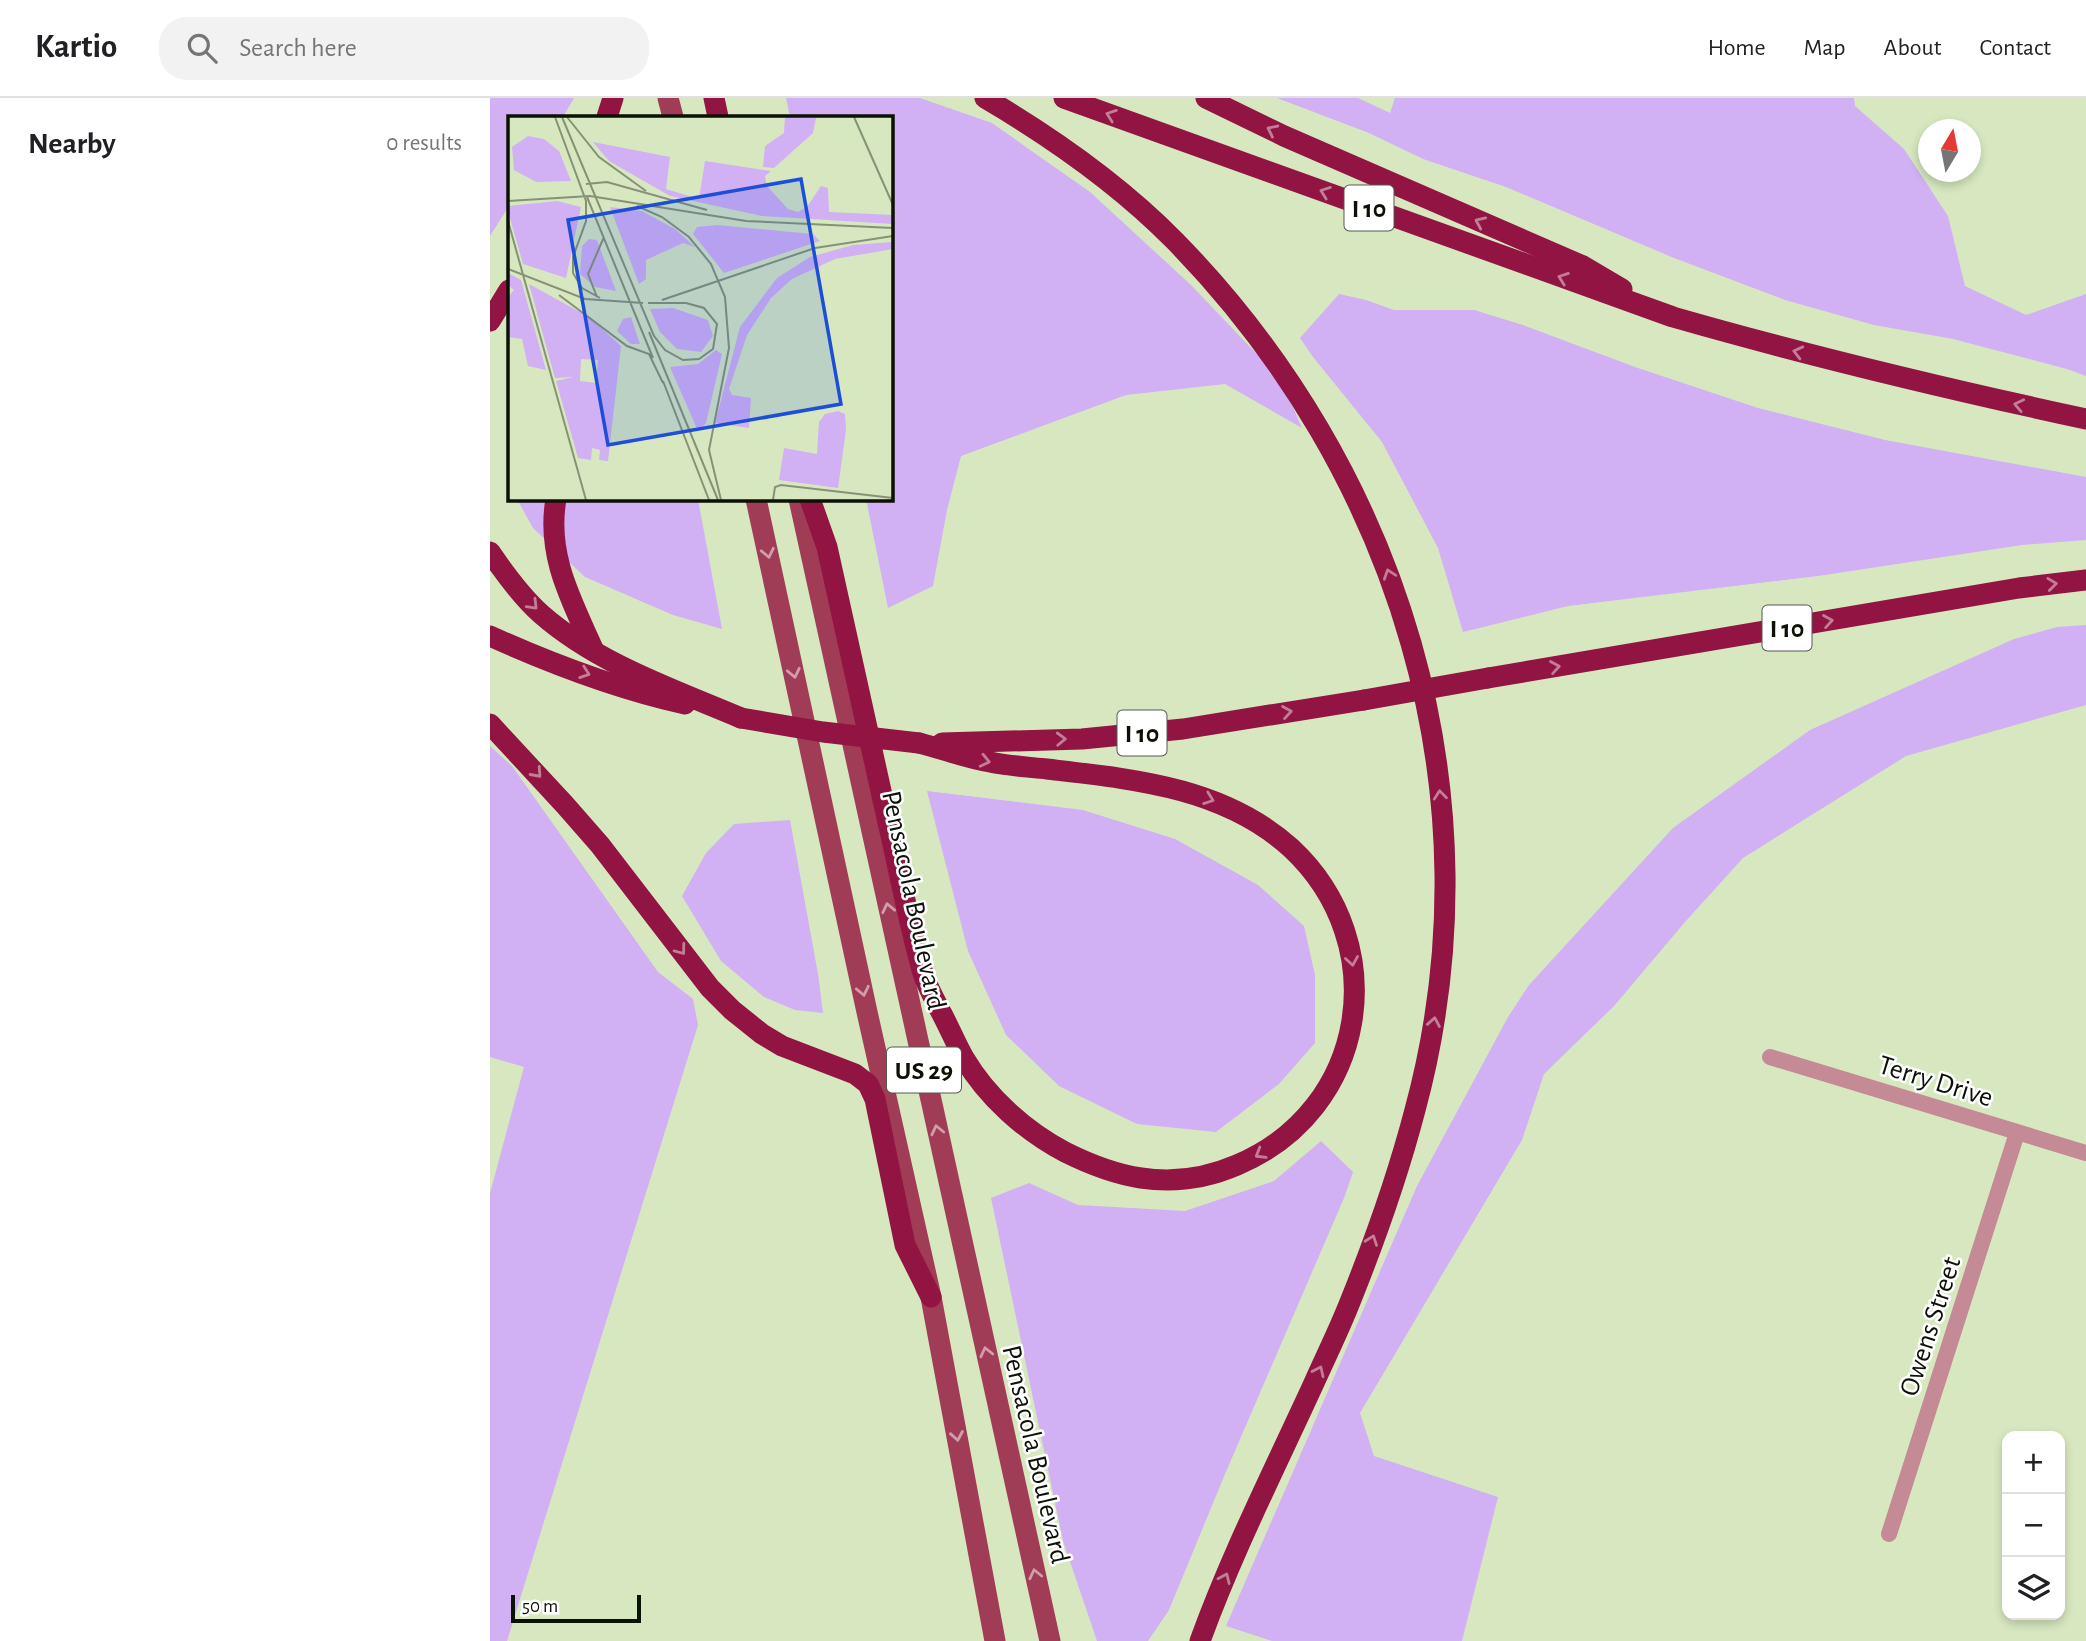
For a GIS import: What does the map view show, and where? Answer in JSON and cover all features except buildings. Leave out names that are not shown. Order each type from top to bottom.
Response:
[{"type":"highway","points":[[607,116],[613,98]]},
{"type":"highway","points":[[714,98],[718,116]]},
{"type":"highway","points":[[985,98],[1053,140],[1124,195],[1172,239],[1226,296],[1274,357],[1317,422],[1354,491],[1385,563],[1420,674],[1436,758],[1445,869],[1443,940],[1436,1012],[1416,1109],[1397,1172],[1349,1305],[1224,1579],[1200,1641]]},
{"type":"highway","name":"I 10","points":[[1064,98],[1673,317],[1780,348],[2086,419]]},
{"type":"highway","points":[[1206,98],[1284,136],[1583,266],[1673,317]]},
{"type":"highway","points":[[490,321],[508,292]]},
{"type":"highway","points":[[556,500],[554,545],[560,570],[594,651]]},
{"type":"highway","points":[[810,500],[827,547],[922,974],[964,1058],[980,1081],[1027,1127],[1056,1147],[1105,1170],[1144,1179],[1172,1180],[1223,1171],[1253,1158],[1299,1125],[1315,1107],[1330,1083],[1344,1053],[1352,1023],[1354,996],[1354,969],[1349,942],[1328,892],[1311,868],[1267,828],[1211,798],[1178,789],[1083,773],[990,762],[919,743]]},
{"type":"highway","points":[[490,552],[510,580],[540,613],[567,634],[620,666],[741,718]]},
{"type":"highway","name":"I 10","points":[[490,636],[651,696],[741,718],[823,732],[919,743],[1082,739],[1183,729],[2086,580]]},
{"type":"highway","points":[[490,724],[600,845],[710,988],[732,1010],[782,1046],[855,1074],[868,1084],[875,1099],[905,1245],[931,1297]]},
{"type":"main road","points":[[668,98],[673,116]]},
{"type":"main road","name":"US 29","points":[[756,500],[931,1297],[995,1641]]},
{"type":"main road","name":"Pensacola Boulevard","points":[[799,500],[1050,1641]]},
{"type":"street","name":"Terry Drive","points":[[1770,1057],[2086,1153]]},
{"type":"street","name":"Owens Street","points":[[1889,1534],[2017,1133]]},
{"type":"shaded area","points":[[490,98],[574,98],[564,116],[508,116],[508,208],[490,236]]},
{"type":"shaded area","points":[[786,98],[920,98],[992,123],[1090,192],[1191,285],[1271,369],[1288,396],[1302,428],[1225,384],[1126,395],[961,456],[947,510],[933,586],[888,608],[866,500],[892,500],[892,116],[790,116]]},
{"type":"shaded area","points":[[1277,98],[1358,98],[1390,113],[1395,98],[1854,98],[1855,106],[1904,149],[1918,170],[1918,182],[1926,182],[1948,216],[1965,286],[2026,315],[2086,294],[2086,376],[1953,339],[1874,325],[1785,300],[1674,258],[1506,187],[1423,159],[1369,133]]},
{"type":"shaded area","points":[[1339,294],[1394,310],[1474,310],[1758,408],[1885,440],[2086,477],[2086,540],[2022,545],[1818,576],[1568,606],[1463,632],[1438,548],[1382,442],[1300,338]]},
{"type":"shaded area","points":[[518,500],[698,500],[722,629],[673,615],[585,577],[533,528]]},
{"type":"shaded area","points":[[2086,625],[2086,705],[1906,756],[1743,858],[1614,1006],[1544,1074],[1522,1140],[1360,1413],[1374,1456],[1498,1497],[1462,1641],[1272,1641],[1226,1626],[1417,1186],[1508,1017],[1529,985],[1673,828],[1810,730],[2014,639],[2057,627]]},
{"type":"shaded area","points":[[490,746],[512,766],[658,972],[693,999],[698,1025],[507,1641],[490,1641],[490,1193],[524,1067],[490,1057]]},
{"type":"shaded area","points":[[927,791],[1083,810],[1175,839],[1258,885],[1304,926],[1315,975],[1315,1043],[1279,1084],[1216,1132],[1137,1124],[1059,1086],[1006,1035],[968,951]]},
{"type":"shaded area","points":[[790,820],[823,1013],[795,1010],[764,997],[721,961],[682,896],[706,853],[734,824]]},
{"type":"shaded area","points":[[1321,1141],[1353,1172],[1169,1610],[1148,1641],[1097,1641],[1063,1541],[991,1198],[1029,1183],[1078,1205],[1185,1211],[1274,1181]]}]
